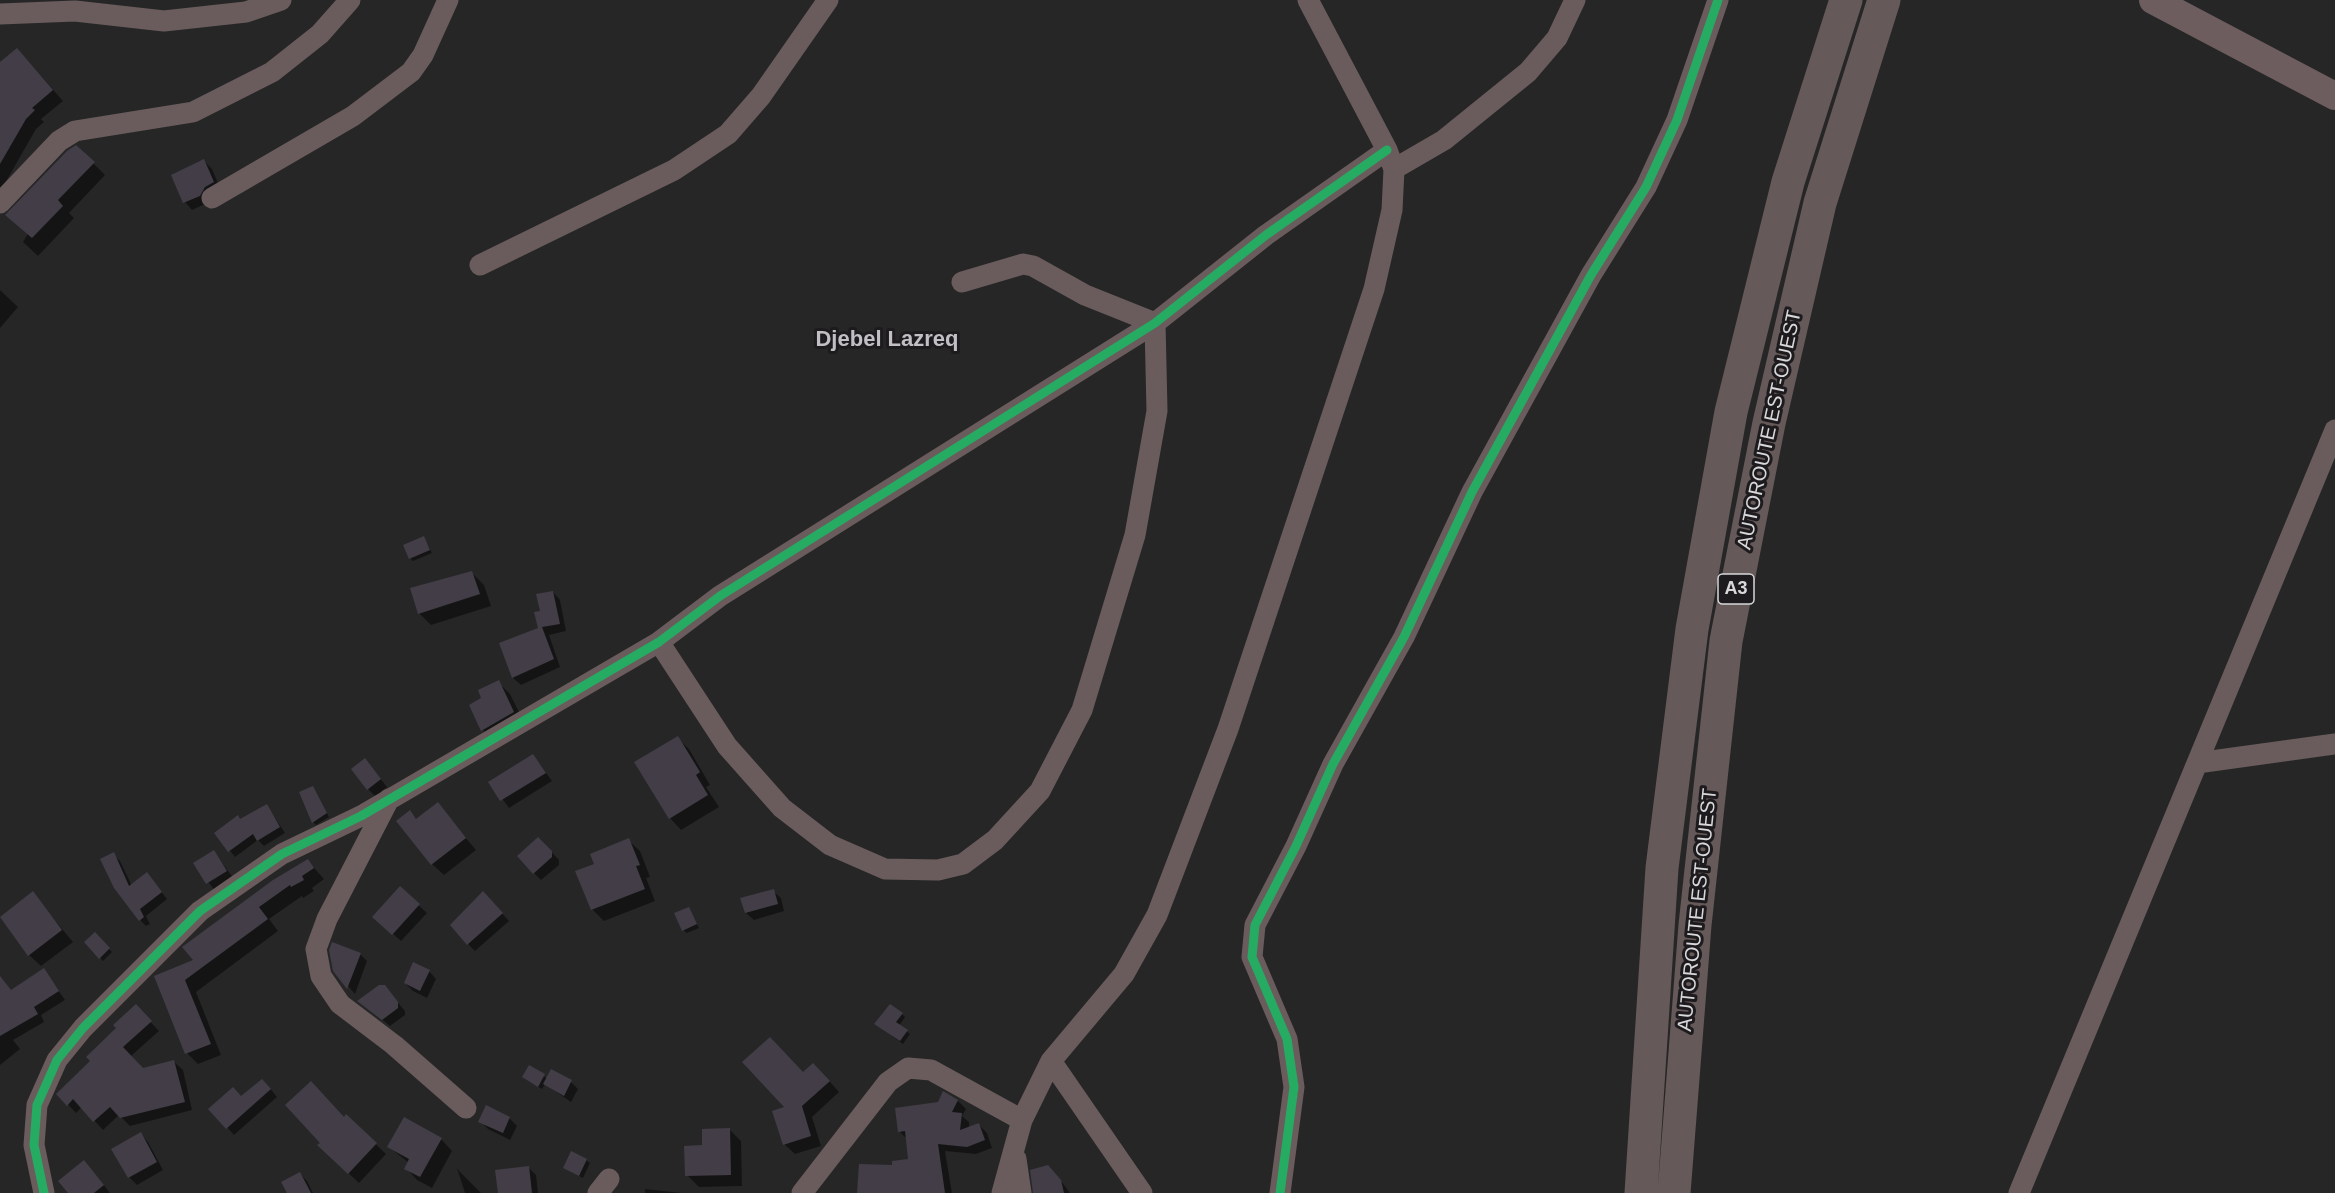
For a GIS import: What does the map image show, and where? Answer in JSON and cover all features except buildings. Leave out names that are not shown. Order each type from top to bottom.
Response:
[{"type":"highway","name":"AUTOROUTE EST-OUEST","points":[[1641,1193],[1662,868],[1692,629],[1731,412],[1788,182],[1846,0]]},
{"type":"highway","name":"AUTOROUTE EST-OUEST","points":[[1674,1193],[1695,925],[1726,641],[1769,423],[1820,203],[1884,0]]},
{"type":"main road","points":[[2153,0],[2335,96]]},
{"type":"street","points":[[0,14],[78,6],[164,21],[246,12],[281,0]]},
{"type":"street","points":[[0,203],[59,141],[75,131],[193,112],[272,72],[320,34],[350,0]]},
{"type":"street","points":[[212,198],[353,116],[411,72],[423,55],[448,0]]},
{"type":"street","points":[[480,265],[674,170],[728,134],[761,96],[828,0]]},
{"type":"street","points":[[45,1193],[34,1145],[37,1105],[57,1060],[83,1028],[200,911],[282,854],[361,816],[659,642],[720,596],[1155,323],[1266,235],[1390,159],[1444,140],[1528,72],[1557,38],[1575,0]]},
{"type":"street","points":[[1280,1193],[1293,1108],[1293,1077],[1287,1039],[1252,957],[1255,925],[1296,846],[1333,764],[1404,637],[1472,492],[1591,275],[1646,188],[1677,120],[1718,0]]},
{"type":"street","points":[[1002,1193],[1022,1120],[1051,1062],[1130,966],[1173,875],[1228,729],[1374,289],[1392,210],[1390,159],[1317,3]]},
{"type":"street","points":[[962,282],[1023,264],[1033,266],[1085,295],[1155,323]]},
{"type":"street","points":[[659,642],[727,746],[782,808],[822,839],[885,869],[938,870],[963,864],[995,840],[1040,791],[1082,710],[1135,535],[1157,411],[1155,323]]},
{"type":"street","points":[[2019,1193],[2335,430]]},
{"type":"street","points":[[2197,763],[2335,744]]},
{"type":"street","points":[[389,798],[327,919],[316,949],[321,975],[340,1004],[394,1045],[466,1108]]},
{"type":"street","points":[[1051,1062],[1142,1193]]},
{"type":"street","points":[[802,1193],[888,1082],[908,1068],[931,1070],[1022,1120]]},
{"type":"street","points":[[1014,1149],[1021,1193]]},
{"type":"cycle path","points":[[1280,1193],[1294,1087],[1287,1039],[1252,957],[1255,925],[1296,846],[1333,764],[1404,637],[1472,492],[1591,275],[1646,187],[1677,120],[1718,0]]},
{"type":"cycle path","points":[[44,1193],[34,1145],[37,1105],[57,1060],[83,1028],[200,911],[282,854],[361,816],[659,642],[720,596],[1155,323],[1266,235],[1387,150]]},
{"type":"district","name":"Djebel Lazreq","points":[[887,340]]}]
